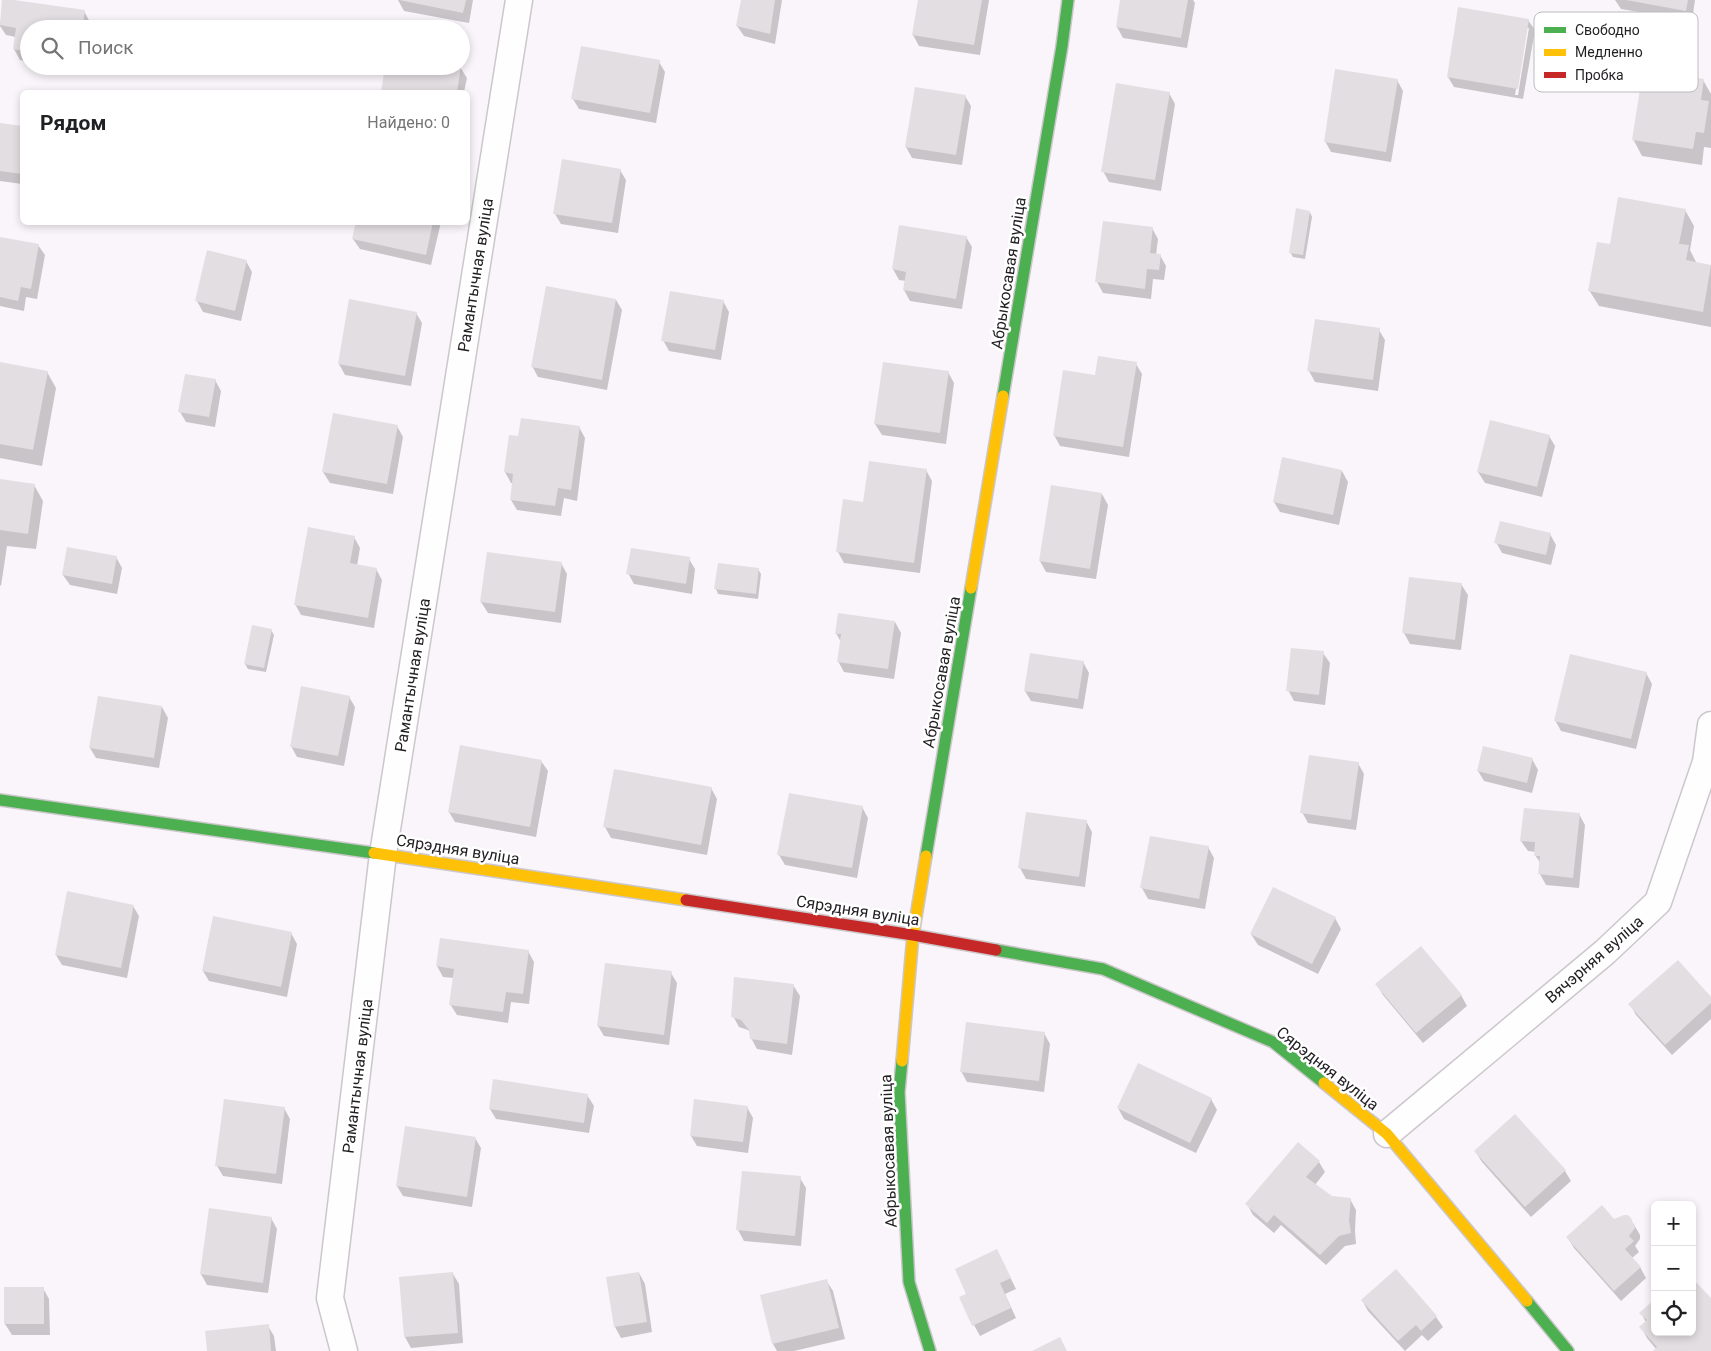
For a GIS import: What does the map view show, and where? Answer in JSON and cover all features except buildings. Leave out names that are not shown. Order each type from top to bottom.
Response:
[{"type":"street","name":"Рамантычная вуліца","points":[[344,1351],[330,1298],[383,854],[519,0]]},
{"type":"street","name":"Абрыкосавая вуліца","points":[[930,1351],[909,1282],[899,1092],[913,935],[1014,338],[1068,0]]},
{"type":"street","name":"Вячэрняя вуліца","points":[[1387,1134],[1606,952],[1658,902],[1706,762],[1711,725]]},
{"type":"street","name":"Сярэдняя вуліца","points":[[0,800],[383,854],[913,935],[1103,969],[1273,1042],[1387,1134],[1568,1351]]},
{"type":"traffic: fast","points":[[1003,396],[1062,46],[1068,0]]},
{"type":"traffic: fast","points":[[926,856],[971,588]]},
{"type":"traffic: fast","points":[[0,800],[374,853]]},
{"type":"traffic: fast","points":[[996,950],[1103,969],[1273,1042],[1324,1083]]},
{"type":"traffic: fast","points":[[902,1061],[899,1092],[909,1282],[930,1351]]},
{"type":"traffic: fast","points":[[1527,1301],[1568,1351]]},
{"type":"traffic: slow","points":[[971,588],[1003,396]]},
{"type":"traffic: slow","points":[[374,853],[686,900]]},
{"type":"traffic: slow","points":[[902,1061],[913,935],[926,856]]},
{"type":"traffic: slow","points":[[1324,1083],[1387,1134],[1527,1301]]},
{"type":"traffic: jam","points":[[686,900],[913,935],[996,950]]}]
